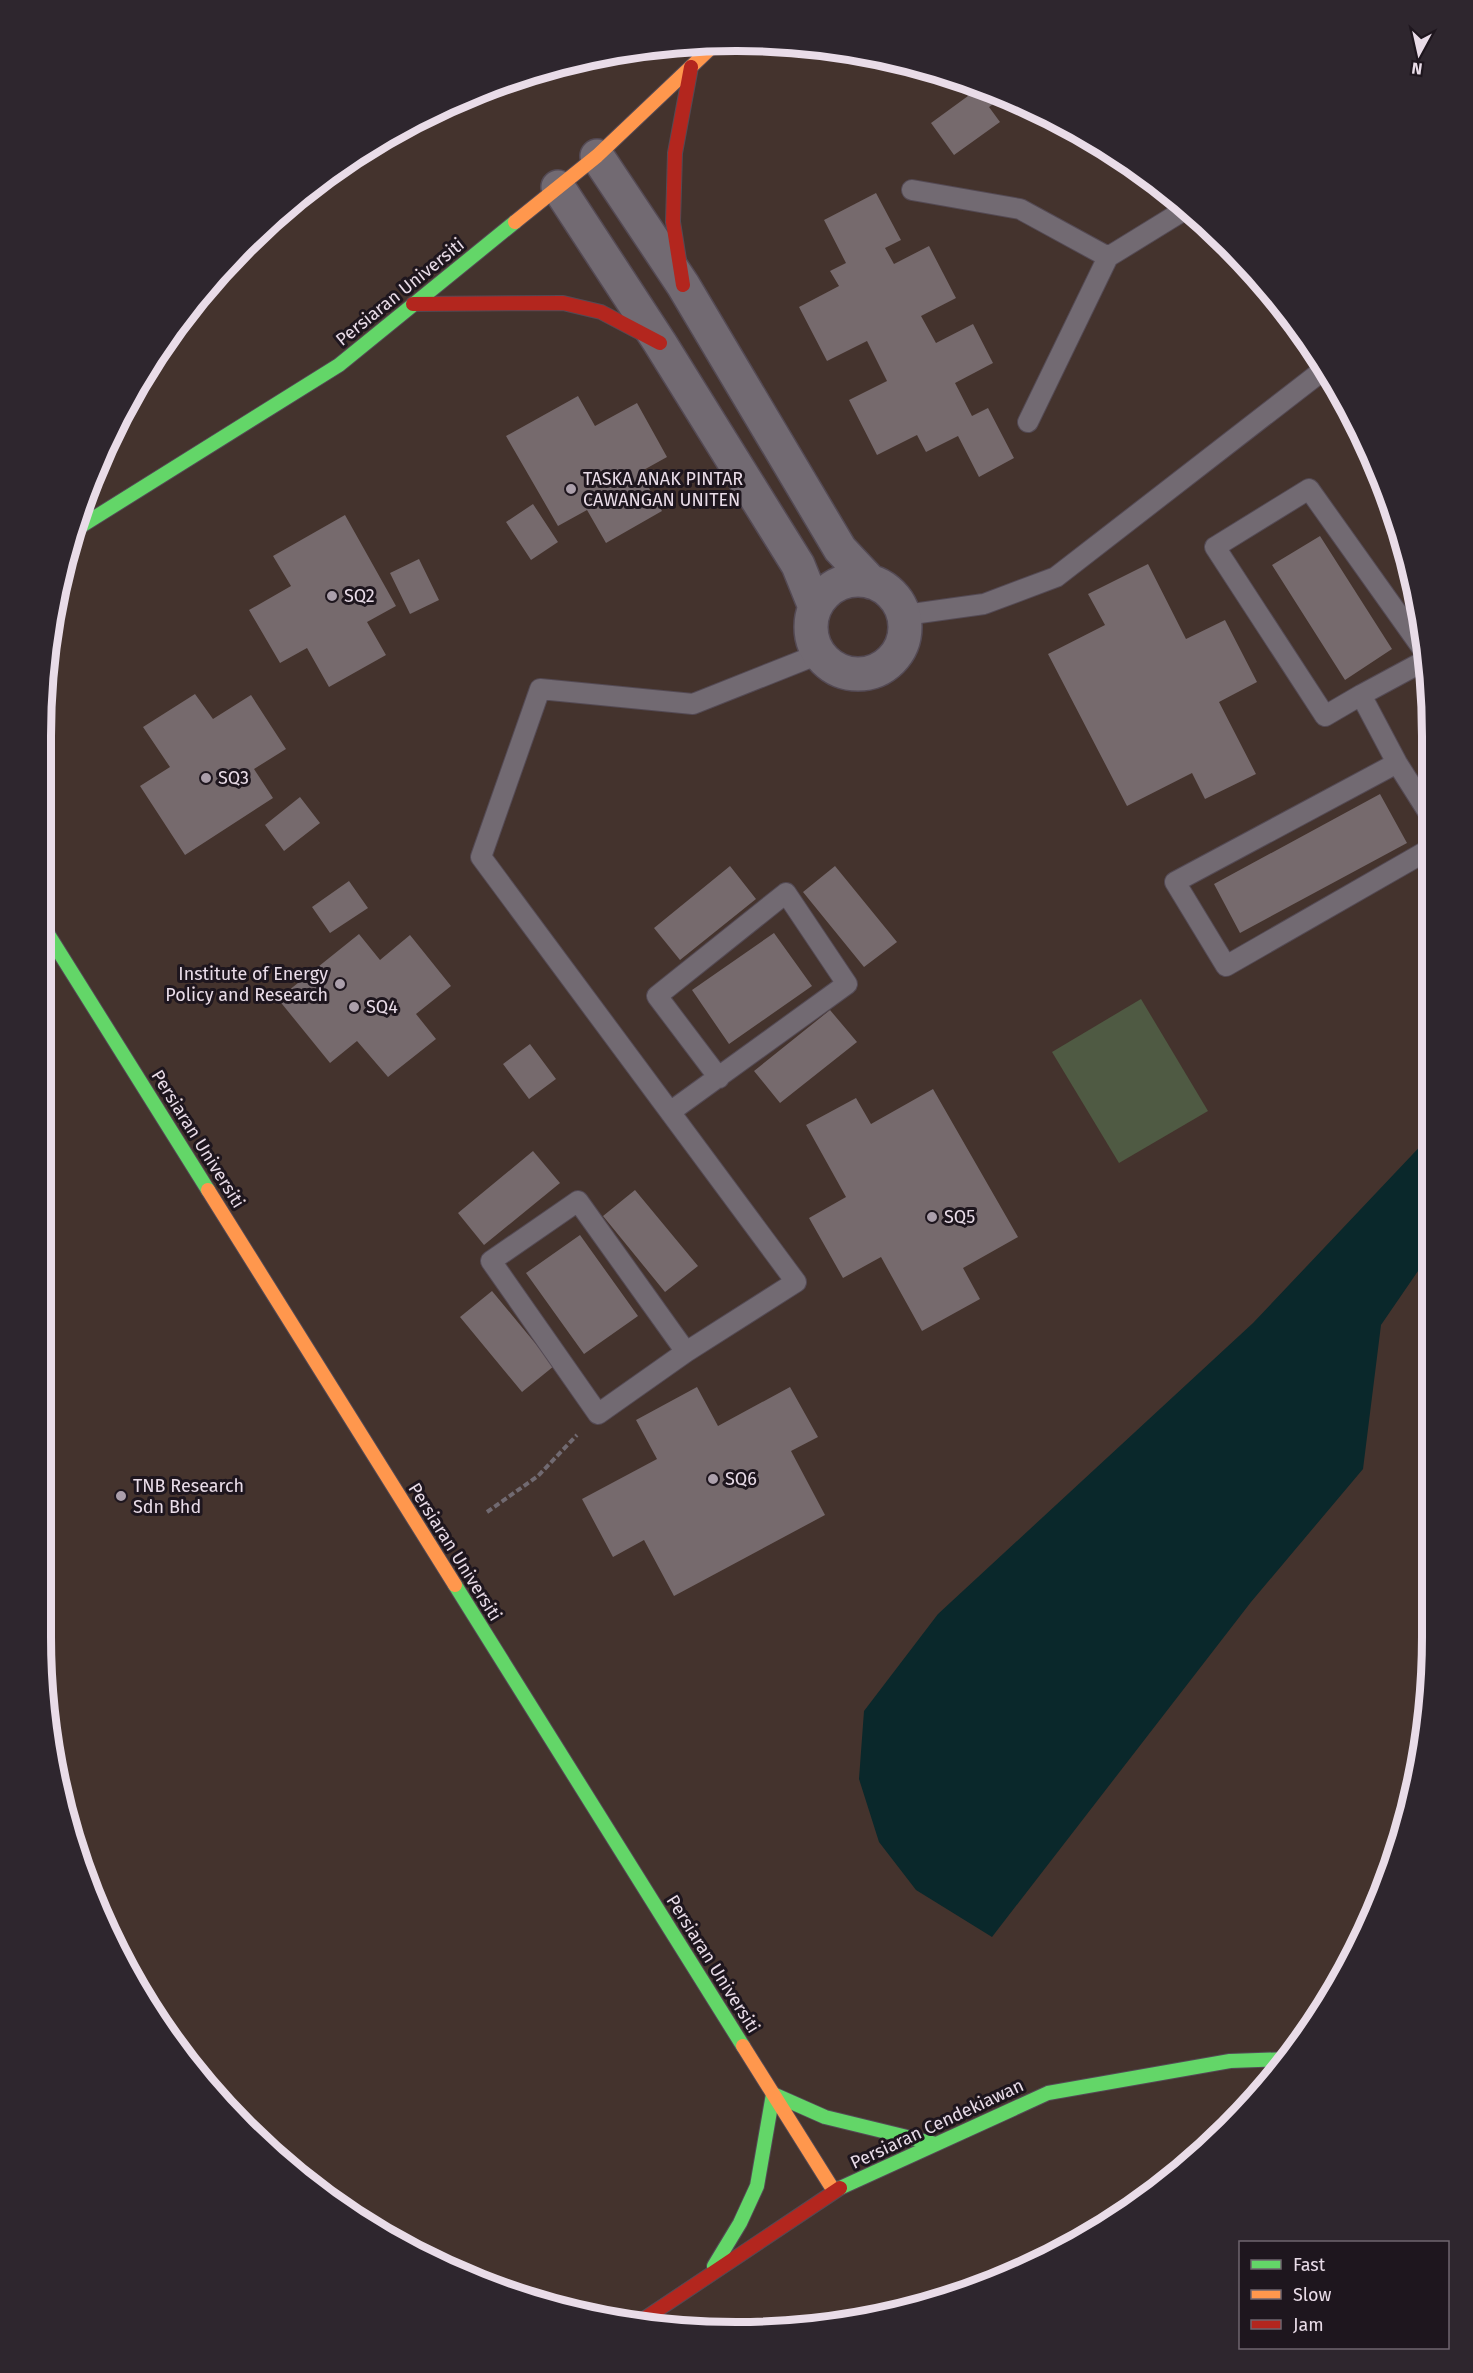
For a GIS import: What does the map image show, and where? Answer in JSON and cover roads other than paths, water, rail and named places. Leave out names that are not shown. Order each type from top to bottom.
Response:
[{"type":"street","name":"Persiaran Universiti","points":[[85,524],[339,365],[597,156],[707,52]]},
{"type":"street","points":[[683,285],[673,222],[675,153],[691,67]]},
{"type":"street","points":[[597,156],[683,285],[840,549],[871,582]]},
{"type":"street","points":[[558,187],[660,343],[798,565],[815,607]]},
{"type":"street","points":[[413,304],[563,303],[601,312],[660,343]]},
{"type":"street","points":[[854,580],[871,582],[886,589],[898,600],[905,615],[906,632],[902,647],[892,661],[879,671],[862,675],[846,673],[831,666],[819,654],[812,639],[811,622],[815,607],[825,593],[839,584],[854,580]]},
{"type":"street","name":"Persiaran Universiti","points":[[51,939],[834,2191]]},
{"type":"street","name":"Persiaran Cendekiawan","points":[[648,2316],[834,2191],[1048,2093],[1230,2061],[1276,2059]]},
{"type":"street","points":[[709,2275],[740,2223],[757,2186],[773,2094],[825,2117],[936,2144]]},
{"type":"lane","points":[[912,190],[1020,209],[1108,257]]},
{"type":"lane","points":[[1028,422],[1108,257],[1179,213]]},
{"type":"lane","points":[[905,615],[984,604],[1056,577],[1318,374]]},
{"type":"lane","points":[[1414,637],[1309,489],[1215,548],[1325,716],[1418,664]]},
{"type":"lane","points":[[686,1352],[578,1201],[491,1261],[598,1414],[686,1352],[796,1282],[481,857],[540,689],[693,704],[819,654]]},
{"type":"lane","points":[[1361,695],[1397,764],[1422,803]]},
{"type":"lane","points":[[1397,764],[1175,882],[1226,966],[1422,854]]},
{"type":"lane","points":[[670,1112],[719,1078],[847,984],[786,893],[657,996],[719,1078]]},
{"type":"place","name":"TASKA ANAK PINTAR CAWANGAN UNITEN","points":[[571,489]]},
{"type":"place","name":"SQ2","points":[[332,596]]},
{"type":"place","name":"SQ3","points":[[206,778]]},
{"type":"place","name":"Institute of Energy Policy and Research","points":[[340,984]]},
{"type":"place","name":"SQ4","points":[[354,1007]]},
{"type":"place","name":"SQ5","points":[[932,1217]]},
{"type":"place","name":"SQ6","points":[[713,1479]]},
{"type":"place","name":"TNB Research Sdn Bhd","points":[[121,1496]]}]
